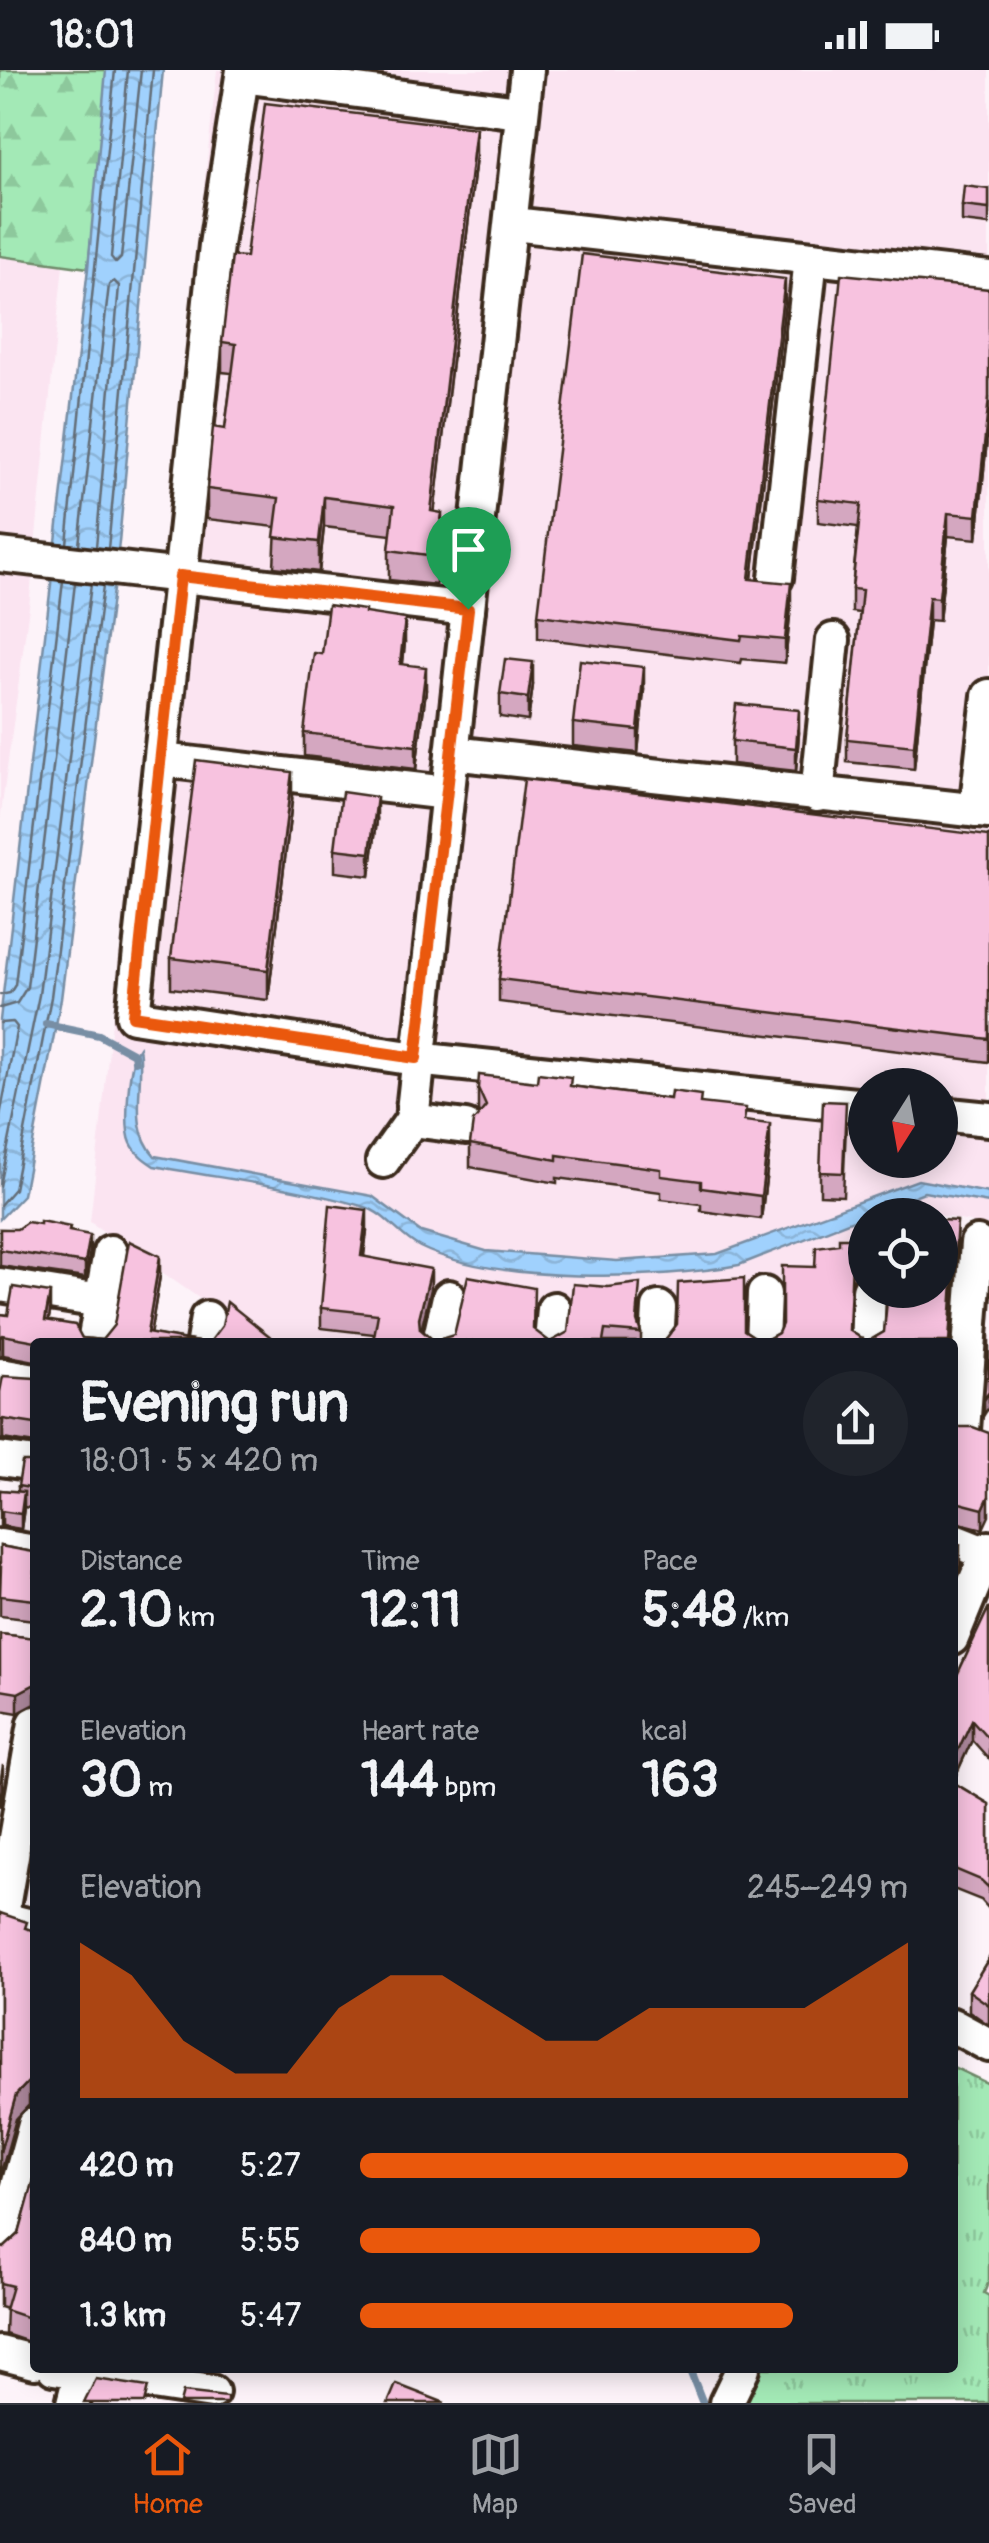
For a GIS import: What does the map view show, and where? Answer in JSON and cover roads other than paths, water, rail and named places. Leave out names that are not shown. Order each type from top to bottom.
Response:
[{"type":"street","points":[[383,1161],[412,1120],[513,224],[519,112],[526,70]]},
{"type":"street","points":[[519,112],[243,73],[216,245],[133,1016],[416,1058],[848,1104]]},
{"type":"street","points":[[513,224],[989,278]]},
{"type":"street","points":[[776,578],[812,258]]},
{"type":"street","points":[[0,555],[468,609]]},
{"type":"street","points":[[816,796],[833,640]]},
{"type":"street","points":[[452,753],[816,796],[982,811],[989,696]]},
{"type":"street","points":[[161,760],[447,793]]},
{"type":"street","points":[[958,1116],[989,1120]]},
{"type":"street","points":[[412,1120],[466,1127]]},
{"type":"street","points":[[968,1432],[980,1318],[978,1243]]},
{"type":"street","points":[[95,1338],[110,1252]]},
{"type":"street","points":[[0,1284],[100,1301]]},
{"type":"street","points":[[762,1338],[764,1294]]},
{"type":"street","points":[[440,1338],[449,1297]]},
{"type":"street","points":[[657,1338],[659,1308]]},
{"type":"street","points":[[867,1338],[868,1308]]},
{"type":"street","points":[[551,1338],[554,1309]]},
{"type":"street","points":[[0,1375],[30,1380]]},
{"type":"street","points":[[0,1459],[30,1463]]},
{"type":"street","points":[[958,1542],[988,1551],[958,1624]]},
{"type":"street","points":[[0,1546],[30,1551]]},
{"type":"street","points":[[30,1751],[0,1918],[30,1926]]},
{"type":"street","points":[[958,2028],[989,2046]]},
{"type":"street","points":[[10,2243],[30,2148]]},
{"type":"street","points":[[0,2353],[30,2361]]},
{"type":"street","points":[[726,2403],[741,2373]]},
{"type":"street","points":[[72,2378],[212,2392]]},
{"type":"water","points":[[106,70],[163,70],[119,542],[61,999],[23,1195],[0,1219],[0,1020],[88,268]]},
{"type":"water","points":[[139,1047],[139,1118],[155,1156],[372,1196],[421,1232],[486,1251],[617,1261],[717,1254],[848,1206],[848,1222],[739,1265],[705,1270],[577,1276],[490,1268],[420,1247],[365,1207],[154,1166],[135,1150],[129,1135],[127,1109]]},
{"type":"water","points":[[918,1180],[989,1193],[989,1203],[924,1192],[909,1198],[869,1198]]},
{"type":"waterway","points":[[46,1024],[99,1035],[134,1054],[135,1061]]},
{"type":"waterway","points":[[691,2373],[702,2401]]}]
